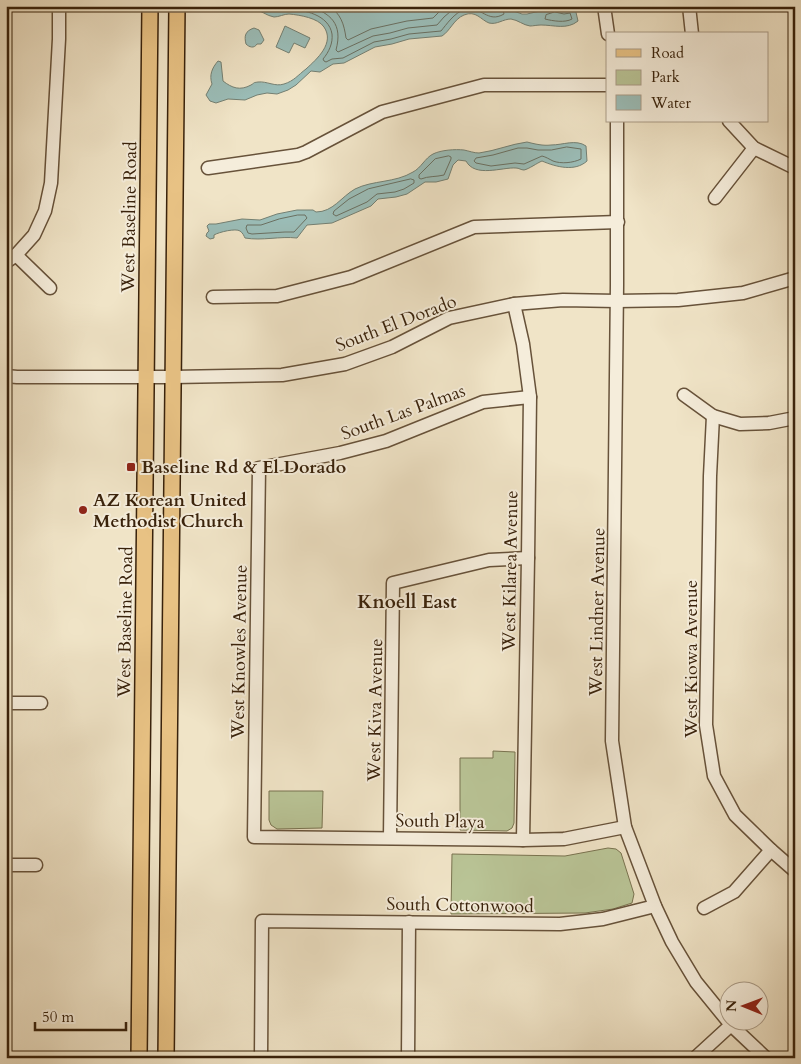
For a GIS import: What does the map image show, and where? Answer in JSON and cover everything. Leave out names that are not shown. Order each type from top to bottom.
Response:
[{"type":"main road","name":"West Baseline Road","points":[[139,1058],[150,6]]},
{"type":"main road","points":[[166,1058],[177,6]]},
{"type":"street","points":[[50,288],[11,258],[34,235],[45,211],[51,183],[59,6]]},
{"type":"street","points":[[604,6],[608,32]]},
{"type":"street","points":[[689,6],[692,32]]},
{"type":"street","points":[[208,168],[306,152],[382,112],[484,85],[606,86]]},
{"type":"street","name":"West Lindner Avenue","points":[[617,122],[618,222],[612,741],[625,827],[655,906],[672,942],[696,982],[718,1010]]},
{"type":"street","points":[[730,122],[754,148],[795,168]]},
{"type":"street","points":[[715,198],[754,148]]},
{"type":"street","points":[[213,297],[277,296],[351,277],[474,227],[618,222]]},
{"type":"street","name":"South El Dorado","points":[[6,376],[173,377],[282,375],[345,364],[392,347],[449,318],[514,304],[563,300],[678,300],[743,293],[795,278]]},
{"type":"street","name":"West Kilarea Avenue","points":[[514,304],[523,344],[530,397],[523,840]]},
{"type":"street","points":[[684,395],[713,416],[740,424],[770,423],[795,418]]},
{"type":"street","name":"South Las Palmas","points":[[259,468],[340,453],[386,441],[483,402],[530,397]]},
{"type":"street","name":"West Kiowa Avenue","points":[[713,416],[710,476],[706,725],[714,776],[735,815],[795,871]]},
{"type":"street","name":"West Knowles Avenue","points":[[254,837],[259,468]]},
{"type":"street","name":"West Kiva Avenue","points":[[390,838],[394,583],[489,560],[528,558]]},
{"type":"street","points":[[6,703],[41,702]]},
{"type":"street","name":"South Playa","points":[[254,837],[564,840],[625,827]]},
{"type":"street","points":[[704,908],[734,892],[771,850]]},
{"type":"street","points":[[6,864],[36,865]]},
{"type":"street","name":"South Cottonwood","points":[[261,1058],[262,920],[560,924],[603,919],[655,906]]},
{"type":"street","points":[[408,1058],[409,922]]},
{"type":"street","points":[[695,1058],[724,1032]]},
{"type":"street","name":"West Lindner Avenue","points":[[738,1032],[766,1058]]},
{"type":"green space","points":[[493,751],[515,752],[514,823],[512,828],[507,831],[460,830],[460,758],[493,758]]},
{"type":"green space","points":[[269,791],[323,791],[322,828],[277,829],[271,825],[269,820]]},
{"type":"green space","points":[[608,848],[616,849],[621,853],[634,894],[632,903],[613,909],[585,913],[451,914],[452,854],[565,856]]},
{"type":"water","points":[[226,6],[267,6],[271,8],[276,6],[471,6],[508,9],[522,14],[553,8],[565,9],[567,7],[575,8],[578,21],[565,26],[530,26],[511,19],[489,23],[475,15],[468,14],[457,19],[442,36],[409,39],[375,47],[344,63],[333,64],[320,72],[311,71],[296,85],[277,94],[267,93],[245,100],[228,99],[216,103],[210,101],[206,95],[212,84],[211,78],[214,66],[218,61],[221,62],[223,81],[233,87],[243,88],[258,82],[281,85],[293,80],[315,60],[326,45],[327,39],[324,27],[318,21],[289,14],[274,17],[253,8]]},
{"type":"water","points":[[285,26],[310,38],[305,48],[294,43],[289,53],[276,47]]},
{"type":"water","points":[[254,28],[259,30],[264,40],[261,44],[251,47],[246,44],[245,36],[247,32]]},
{"type":"water","points":[[527,142],[545,145],[582,144],[586,146],[587,161],[571,167],[559,167],[542,161],[524,170],[510,168],[482,170],[470,166],[466,161],[458,160],[453,165],[448,179],[425,182],[407,194],[378,199],[371,206],[332,223],[307,225],[297,238],[245,238],[238,230],[216,234],[214,238],[210,239],[206,236],[209,231],[207,226],[209,224],[242,219],[260,220],[297,210],[313,210],[316,212],[327,210],[355,189],[406,176],[433,154],[448,150],[479,153]]},
{"type":"place","name":"Baseline Rd & El Dorado","points":[[131,467]]},
{"type":"place","name":"AZ Korean United Methodist Church","points":[[83,510]]},
{"type":"district","name":"Knoell East","points":[[407,601]]}]
